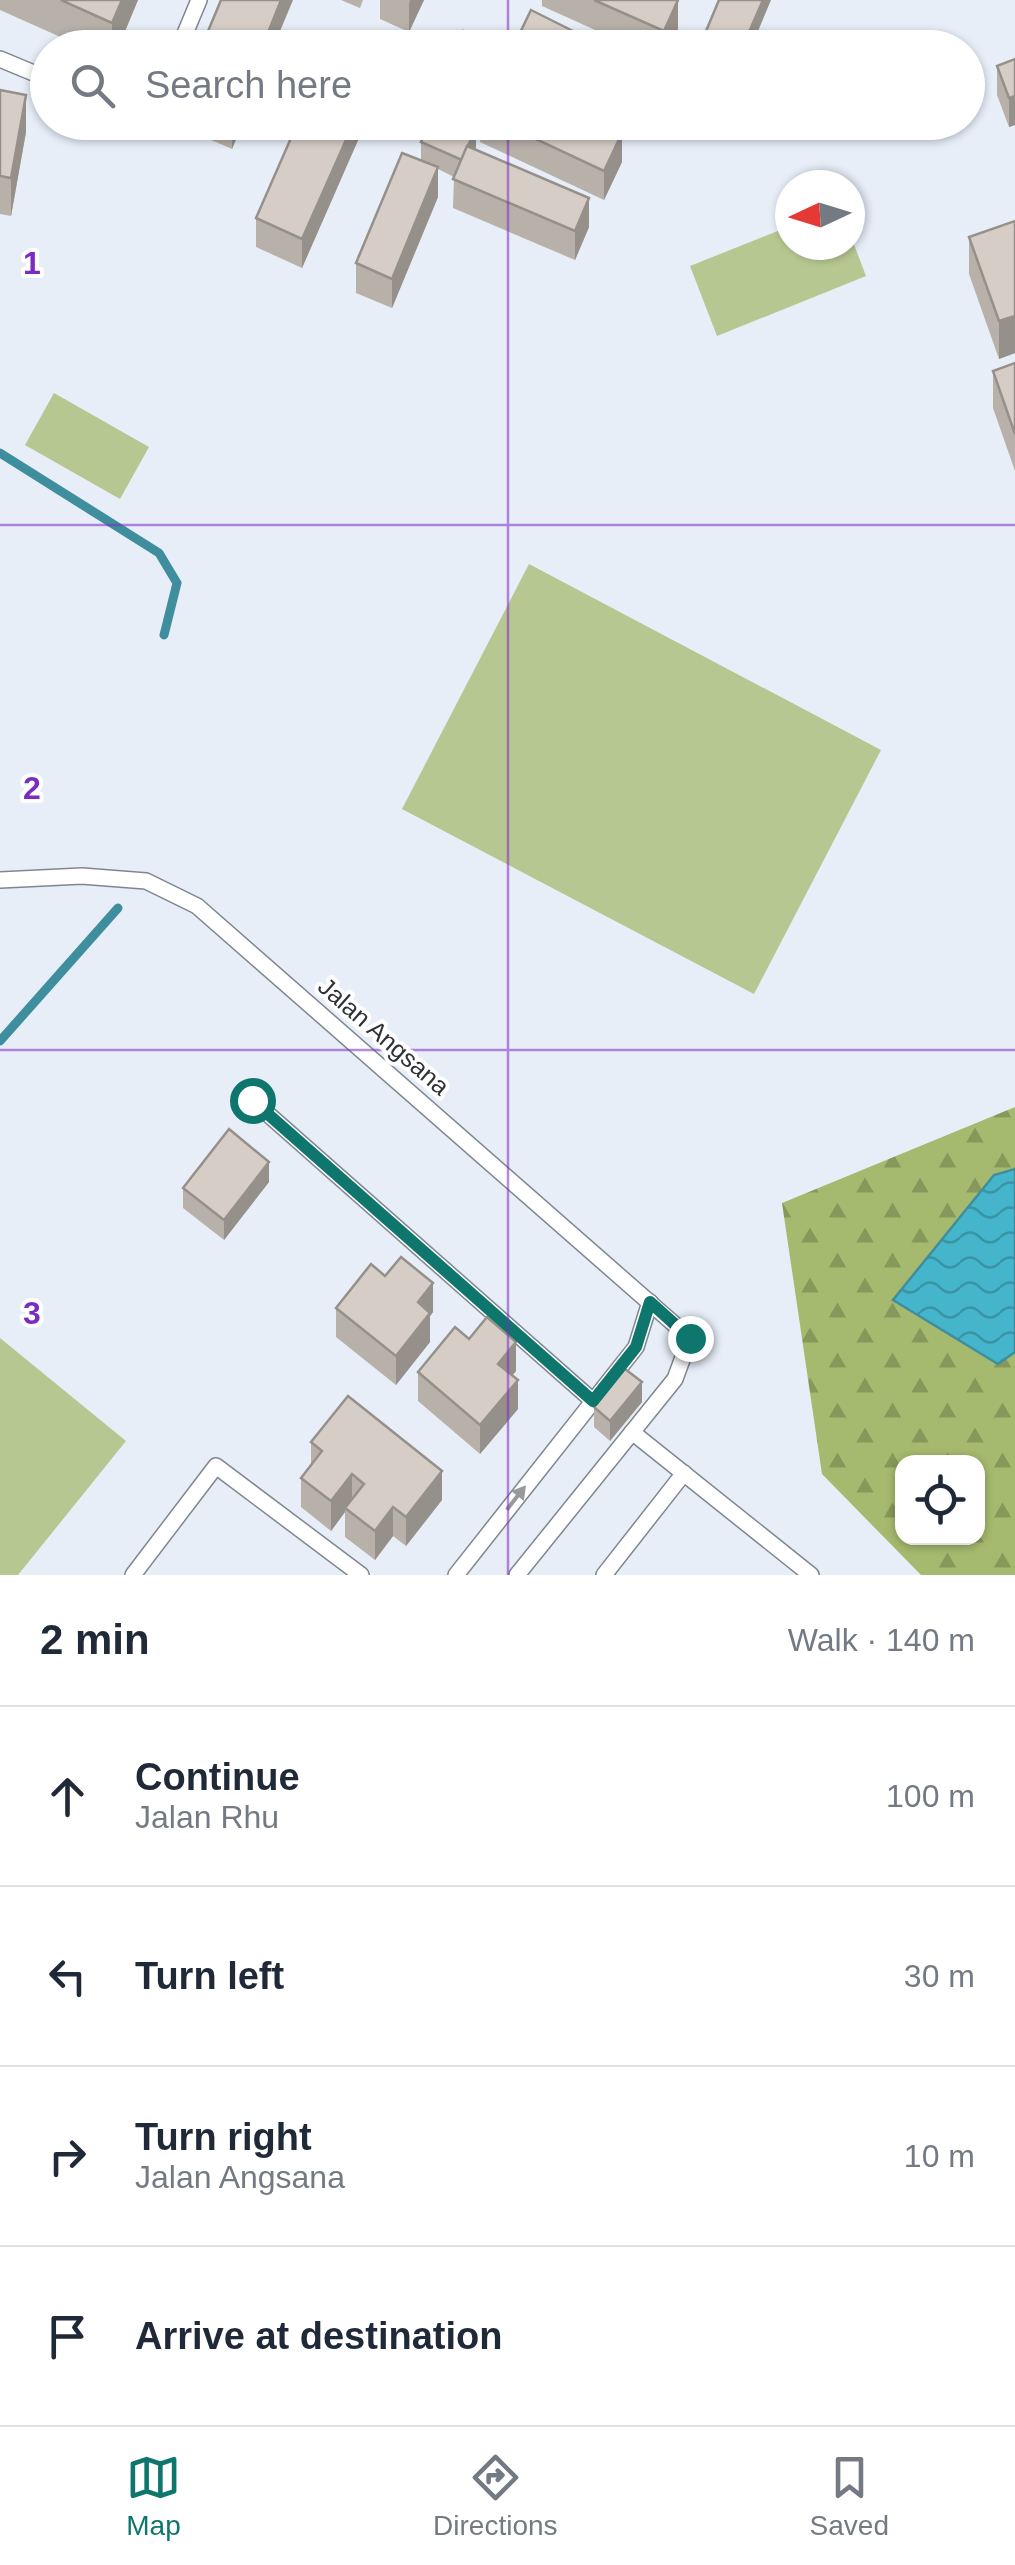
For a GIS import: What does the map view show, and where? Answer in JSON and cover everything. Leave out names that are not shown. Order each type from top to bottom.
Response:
[{"type":"lane","points":[[186,30],[199,0]]},
{"type":"lane","points":[[0,59],[30,72]]},
{"type":"lane","name":"Jalan Angsana","points":[[0,880],[82,876],[146,881],[197,906],[690,1338],[674,1379],[632,1432]]},
{"type":"lane","points":[[252,1100],[593,1401]]},
{"type":"lane","points":[[456,1575],[636,1347],[650,1302]]},
{"type":"lane","points":[[517,1575],[632,1432],[810,1575]]},
{"type":"lane","points":[[133,1575],[216,1466],[361,1575]]},
{"type":"lane","points":[[604,1575],[684,1474]]},
{"type":"green space","points":[[775,232],[775,260],[860,260],[866,276],[717,336],[690,266]]},
{"type":"green space","points":[[54,393],[149,447],[120,499],[25,445]]},
{"type":"green space","points":[[529,564],[881,750],[754,994],[402,809]]},
{"type":"green space","points":[[1015,1107],[1015,1169],[994,1175],[998,1364],[1015,1352],[1015,1575],[921,1575],[822,1474],[782,1203]]},
{"type":"green space","points":[[0,1338],[126,1441],[18,1575],[0,1575]]},
{"type":"water","points":[[1015,1169],[1015,1352],[998,1364],[893,1300],[994,1175]]},
{"type":"building","points":[[61,0],[122,0],[112,23]]},
{"type":"building","points":[[221,0],[281,0],[269,30],[208,30]]},
{"type":"building","points":[[594,0],[678,0],[662,30]]},
{"type":"building","points":[[719,0],[763,0],[750,30],[706,30]]},
{"type":"building","points":[[531,10],[571,30],[521,30]]},
{"type":"building","points":[[1015,59],[1015,96],[1009,98],[997,66]]},
{"type":"building","points":[[0,90],[26,95],[11,178],[0,176]]},
{"type":"building","points":[[290,140],[346,140],[302,239],[256,218]]},
{"type":"building","points":[[422,140],[470,140],[462,160]]},
{"type":"building","points":[[538,140],[619,140],[604,171]]},
{"type":"building","points":[[467,146],[589,198],[575,231],[453,179]]},
{"type":"building","points":[[402,153],[438,167],[392,279],[356,263]]},
{"type":"building","points":[[1015,221],[1015,316],[999,321],[969,237]]},
{"type":"building","points":[[1015,363],[1015,434],[993,371]]},
{"type":"building","points":[[229,1129],[269,1162],[224,1220],[183,1188]]},
{"type":"building","points":[[401,1257],[433,1283],[418,1302],[430,1313],[396,1356],[336,1308],[371,1264],[385,1276]]},
{"type":"building","points":[[487,1317],[516,1342],[498,1364],[518,1380],[480,1425],[418,1372],[455,1327],[469,1339]]},
{"type":"building","points":[[625,1369],[642,1382],[610,1421],[594,1407]]},
{"type":"building","points":[[348,1396],[442,1471],[406,1517],[393,1507],[375,1531],[345,1508],[364,1484],[352,1474],[331,1501],[301,1478],[322,1451],[311,1442]]},
{"type":"waterway","points":[[0,453],[159,553],[177,583],[164,635]]},
{"type":"waterway","points":[[0,1041],[118,908]]},
{"type":"route","points":[[252,1100],[593,1401],[636,1347],[650,1302],[690,1338]]}]
